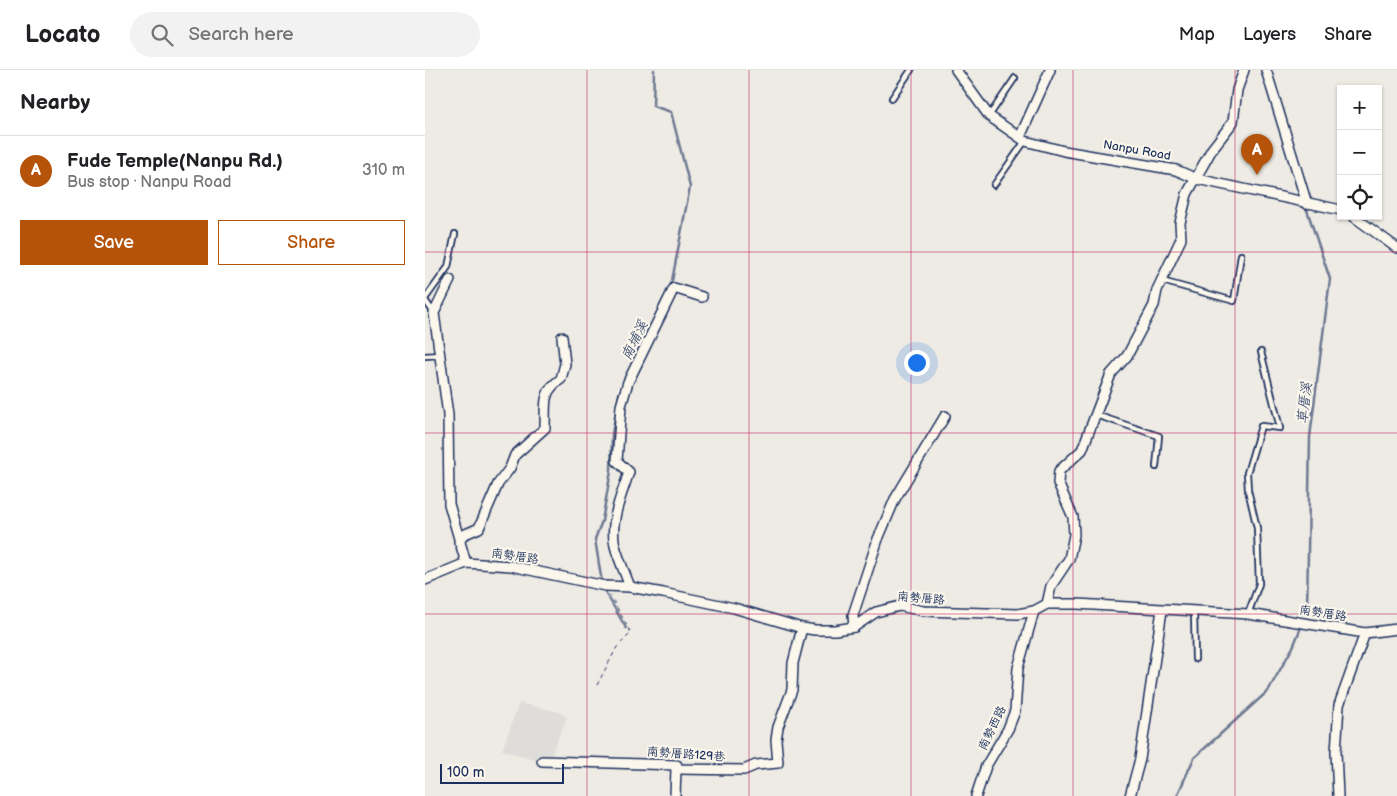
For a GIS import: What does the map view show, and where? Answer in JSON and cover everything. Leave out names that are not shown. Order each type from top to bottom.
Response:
[{"type":"street","name":"Nanpu Road","points":[[956,70],[989,116],[1022,139],[1064,151],[1176,170],[1197,180],[1259,191],[1307,204],[1337,209]]},
{"type":"street","points":[[1022,139],[1050,70]]},
{"type":"street","points":[[1047,604],[1051,586],[1069,558],[1074,536],[1073,517],[1058,484],[1059,471],[1082,450],[1111,374],[1127,356],[1154,305],[1157,290],[1181,239],[1180,223],[1187,194],[1197,180],[1212,150],[1233,122],[1237,90],[1244,70]]},
{"type":"street","points":[[1267,70],[1307,204]]},
{"type":"street","points":[[1358,220],[1397,248]]},
{"type":"street","points":[[450,280],[433,313],[448,415],[449,504],[466,563]]},
{"type":"street","points":[[630,587],[615,544],[614,532],[614,522],[629,472],[617,461],[621,406],[629,382],[674,288],[702,296]]},
{"type":"street","points":[[459,542],[463,535],[479,528],[498,484],[511,468],[515,454],[545,428],[549,386],[561,379],[565,364],[562,337]]},
{"type":"street","points":[[854,627],[853,615],[878,539],[895,499],[945,416]]},
{"type":"street","name":"南勢厝路","points":[[425,580],[466,563],[511,566],[605,586],[630,587],[734,608],[802,628],[835,630],[854,627],[876,612],[900,606],[923,611],[963,614],[1018,614],[1034,611],[1047,604],[1248,614],[1365,633],[1397,629]]},
{"type":"street","points":[[1130,796],[1140,760],[1162,610]]},
{"type":"street","name":"南勢西路","points":[[976,796],[986,766],[1008,729],[1015,711],[1018,668],[1034,611]]},
{"type":"street","name":"南勢厝路129巷","points":[[542,762],[677,765],[676,769],[744,770],[756,765],[778,763],[775,740],[792,690],[793,663],[802,628]]},
{"type":"street","points":[[1338,796],[1336,752],[1339,705],[1365,633]]},
{"type":"street","points":[[675,796],[676,769]]},
{"type":"lane","points":[[893,98],[911,70]]},
{"type":"lane","points":[[989,116],[1015,78]]},
{"type":"lane","points":[[994,185],[1022,139]]},
{"type":"lane","points":[[433,313],[425,299],[448,267],[455,234]]},
{"type":"lane","points":[[1162,281],[1234,301],[1241,254]]},
{"type":"lane","points":[[1248,614],[1259,584],[1257,528],[1248,490],[1247,473],[1261,426],[1280,428],[1261,352]]},
{"type":"lane","points":[[425,356],[440,355]]},
{"type":"lane","points":[[1095,414],[1159,436],[1155,467]]},
{"type":"lane","points":[[1194,612],[1195,659]]},
{"type":"path","points":[[597,685],[617,647],[631,633],[605,586]]},
{"type":"shaded area","points":[[519,703],[560,712],[567,717],[548,763],[502,750]]},
{"type":"waterway","name":"南埔溪","points":[[654,70],[653,106],[671,112],[690,187],[671,286]]},
{"type":"waterway","name":"草厝溪","points":[[1306,207],[1330,279],[1310,437],[1307,610]]},
{"type":"waterway","name":"南埔溪","points":[[602,583],[595,539],[602,521],[611,471],[612,434],[619,394],[623,385]]},
{"type":"waterway","name":"南埔溪","points":[[603,588],[626,628]]},
{"type":"waterway","name":"草厝溪","points":[[1177,796],[1194,758],[1268,691],[1293,647],[1302,625]]},
{"type":"place","name":"Fude Temple(Nanpu Rd.)","points":[[1257,175]]}]
